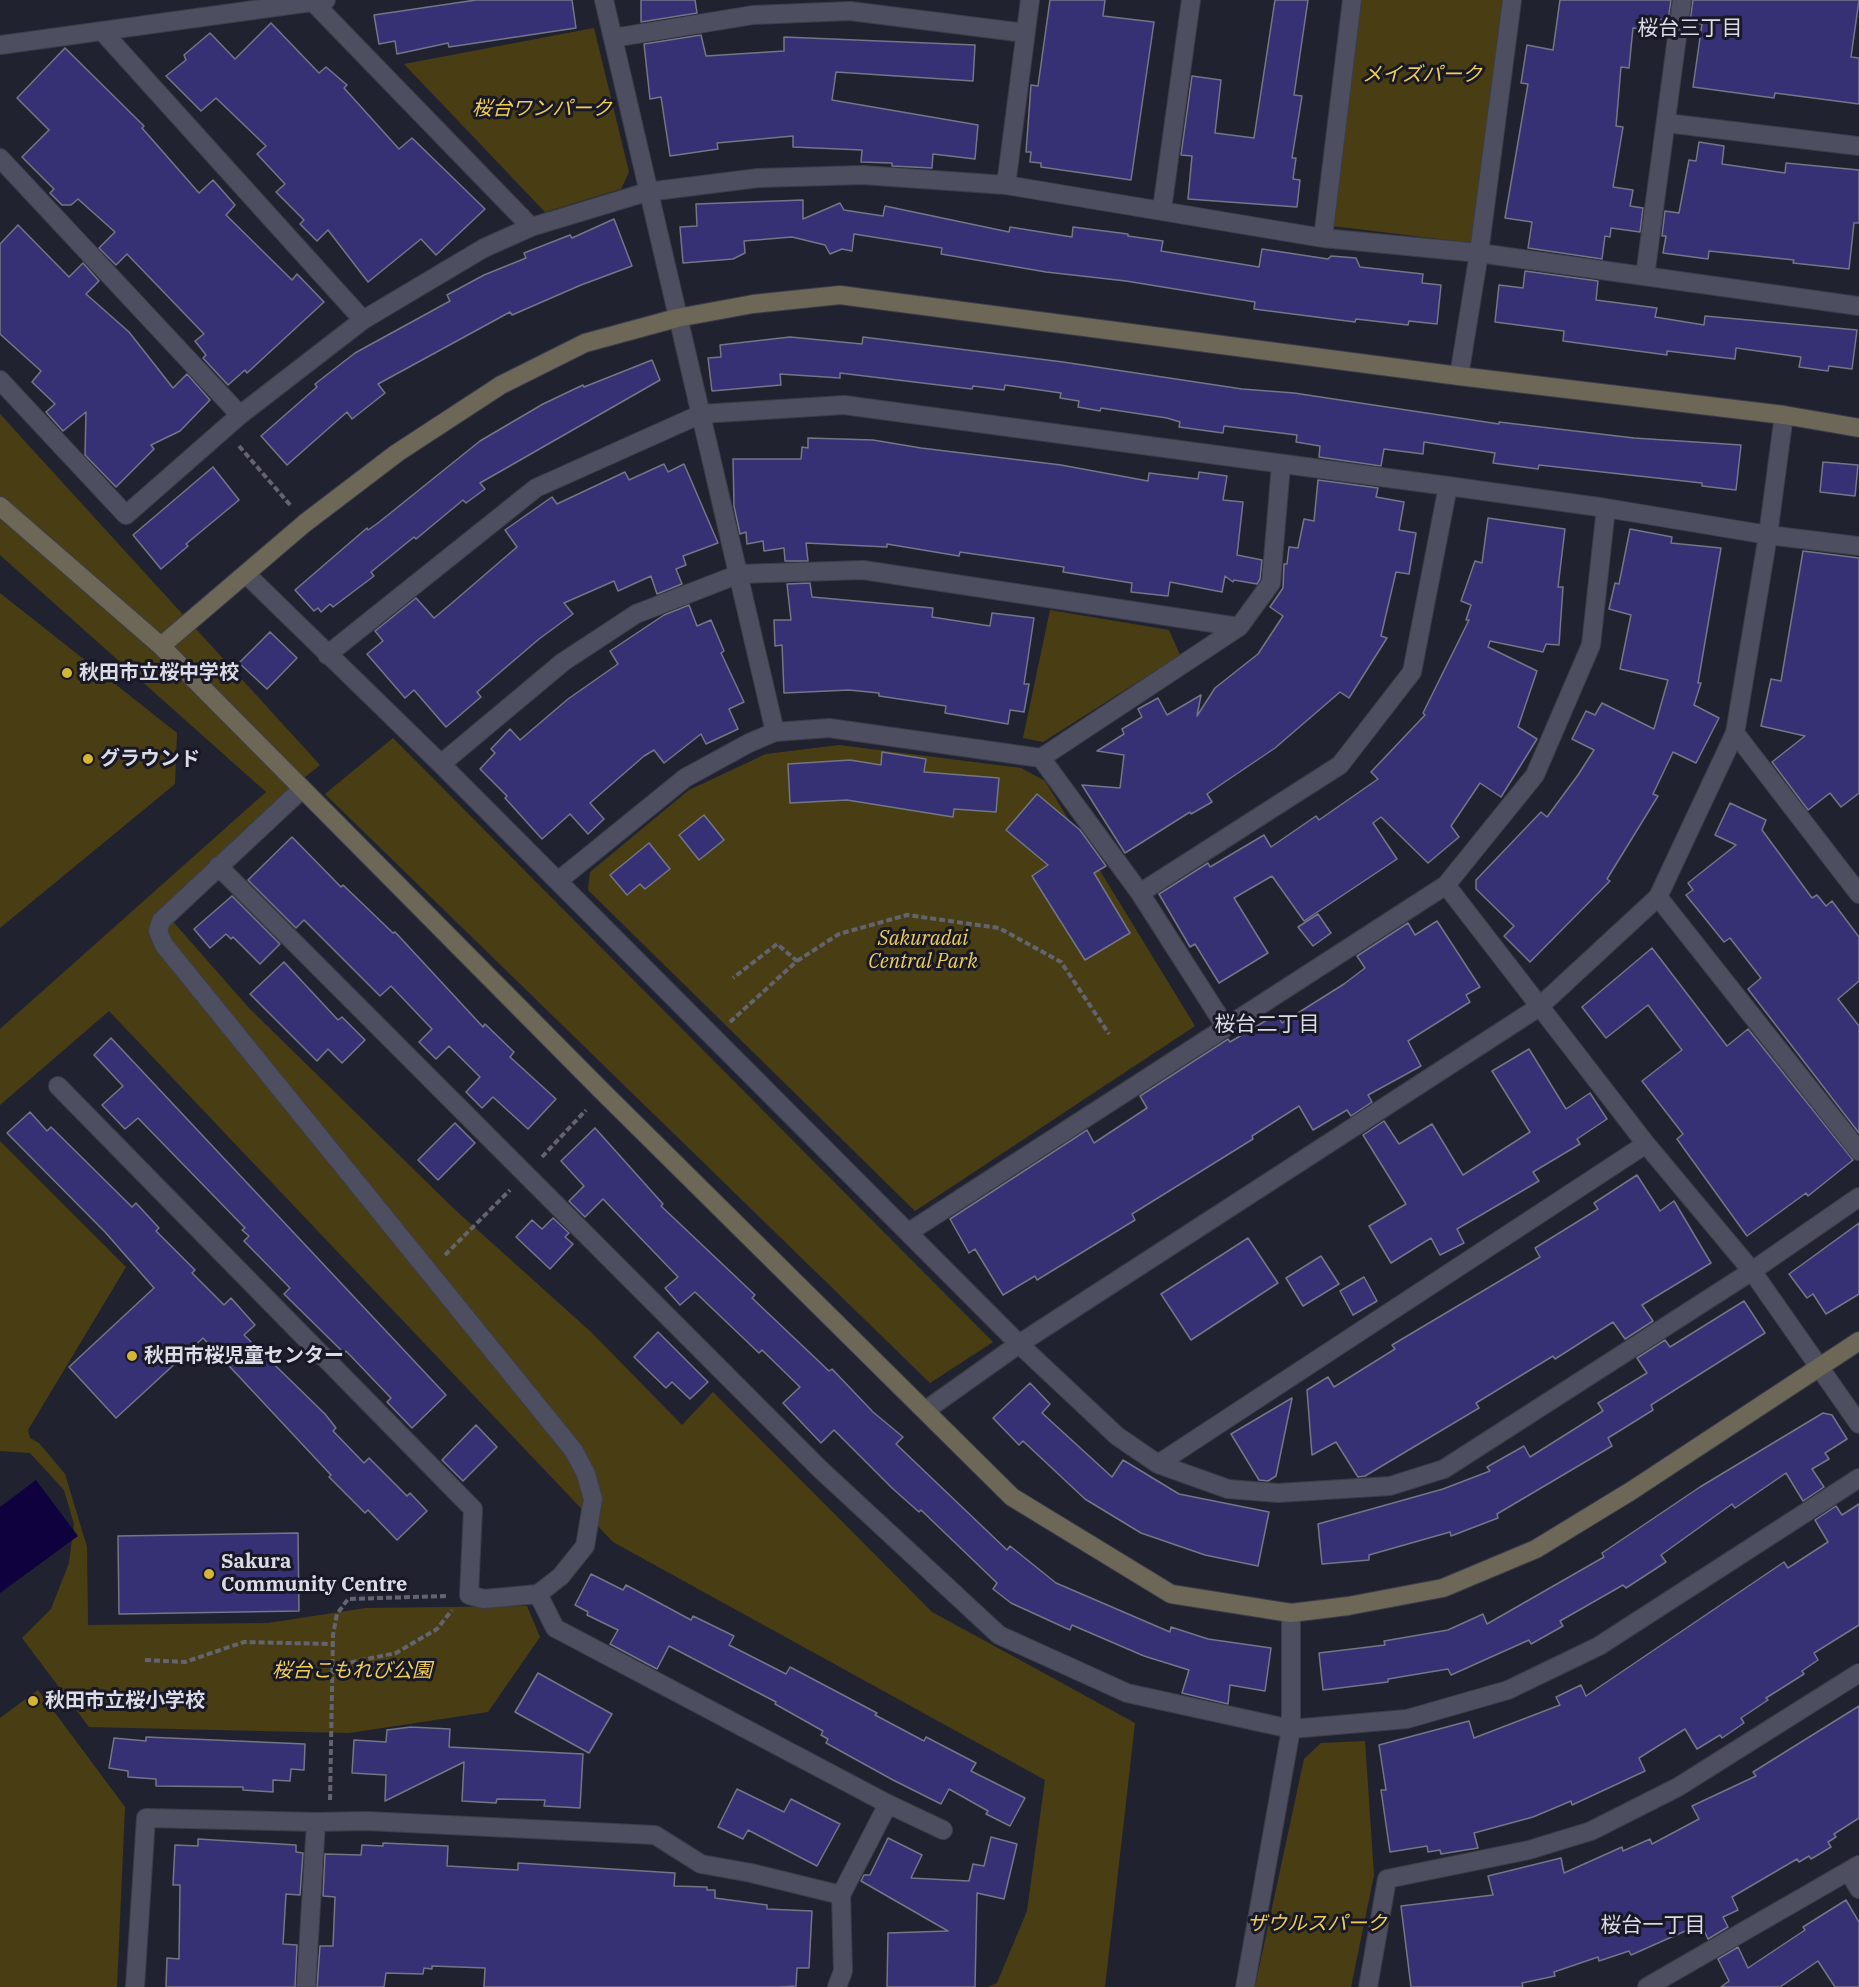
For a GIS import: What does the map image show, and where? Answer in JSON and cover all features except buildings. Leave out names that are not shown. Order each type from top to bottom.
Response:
[{"type":"street","points":[[604,0],[647,192],[775,732]]},
{"type":"street","points":[[1006,185],[1030,0]]},
{"type":"street","points":[[1162,209],[1191,0]]},
{"type":"street","points":[[1323,238],[1352,0]]},
{"type":"street","points":[[1459,376],[1479,253],[1512,0]]},
{"type":"street","points":[[1645,276],[1682,0]]},
{"type":"street","points":[[0,45],[320,1],[531,227]]},
{"type":"street","points":[[613,38],[753,15],[850,11],[1025,33]]},
{"type":"street","points":[[102,31],[363,320]]},
{"type":"street","points":[[1666,123],[1859,147]]},
{"type":"street","points":[[0,158],[240,416]]},
{"type":"street","points":[[0,380],[126,515],[240,416],[363,320],[484,248],[531,227],[647,192],[758,178],[863,175],[1006,185],[1162,209],[1323,238],[1479,253],[1859,306]]},
{"type":"street","points":[[161,646],[305,523],[397,453],[501,385],[585,343],[677,318],[753,304],[840,295],[1459,376],[1784,415],[1859,428]]},
{"type":"street","points":[[327,655],[536,488],[701,414],[844,405],[1449,486],[1606,508],[1768,535],[1859,546]]},
{"type":"street","points":[[926,1410],[1019,1344],[1539,1007],[1658,897],[1735,733],[1768,535],[1784,415]]},
{"type":"street","points":[[558,880],[685,778],[749,742],[775,732],[829,728],[1041,758],[1239,627],[1271,583],[1281,465]]},
{"type":"street","points":[[1140,893],[1340,765],[1412,672],[1449,486]]},
{"type":"street","points":[[0,506],[161,646],[603,1092],[1012,1497],[1171,1594],[1291,1613],[1348,1606],[1443,1587],[1536,1550],[1859,1341]]},
{"type":"street","points":[[909,1232],[1446,885],[1536,775],[1591,645],[1606,508]]},
{"type":"street","points":[[441,764],[563,662],[636,614],[739,574],[864,570],[1239,627]]},
{"type":"street","points":[[246,574],[558,880],[1019,1344],[1117,1436],[1158,1464],[1228,1489],[1278,1493],[1390,1486],[1444,1469],[1752,1271],[1859,1197]]},
{"type":"street","points":[[1735,733],[1859,894]]},
{"type":"street","points":[[1041,758],[1140,893],[1225,1026]]},
{"type":"street","points":[[58,1086],[473,1509],[462,1601],[538,1594],[561,1576],[585,1546],[593,1498],[586,1474],[574,1451],[164,945],[158,931],[161,921],[302,789]]},
{"type":"street","points":[[218,866],[820,1469],[999,1635],[1127,1693],[1291,1729],[1407,1719],[1508,1690],[1599,1646],[1859,1478]]},
{"type":"street","points":[[1446,885],[1646,1144],[1752,1271],[1859,1424]]},
{"type":"street","points":[[1658,897],[1859,1151]]},
{"type":"street","points":[[1158,1464],[1646,1144]]},
{"type":"street","points":[[538,1594],[555,1628],[888,1804],[943,1830]]},
{"type":"street","points":[[1245,1987],[1291,1729],[1291,1613]]},
{"type":"street","points":[[1368,1987],[1387,1879],[1529,1850],[1591,1831],[1678,1787],[1859,1673]]},
{"type":"street","points":[[837,1987],[843,1971],[841,1895],[888,1804]]},
{"type":"street","points":[[135,1987],[146,1818],[322,1822],[655,1835],[700,1864],[751,1873],[841,1895]]},
{"type":"street","points":[[306,1987],[322,1822]]},
{"type":"street","points":[[1647,1987],[1854,1868],[1859,1889]]},
{"type":"path","points":[[225,429],[305,523]]},
{"type":"path","points":[[714,1037],[797,961],[839,934],[908,915],[999,928],[1061,962],[1109,1034]]},
{"type":"path","points":[[733,978],[777,944],[797,961]]},
{"type":"path","points":[[428,1272],[527,1173],[603,1092]]},
{"type":"path","points":[[322,1822],[333,1644],[337,1614],[348,1599],[462,1601]]},
{"type":"path","points":[[333,1666],[396,1653],[437,1629],[462,1601]]},
{"type":"path","points":[[145,1660],[185,1662],[244,1642],[333,1644]]},
{"type":"green space","name":"メイズパーク","points":[[1361,0],[1502,0],[1472,243],[1332,226]]},
{"type":"green space","name":"桜台ワンパーク","points":[[594,28],[629,172],[621,189],[545,212],[404,64]]},
{"type":"green space","points":[[0,414],[320,765],[289,790],[161,908],[249,1008],[452,1207],[591,1332],[682,1425],[713,1392],[932,1612],[1135,1723],[1105,1987],[988,1987],[997,1983],[1027,1911],[1045,1780],[613,1542],[109,1011],[0,1105],[0,1029],[266,792],[0,555]]},
{"type":"green space","name":"グラウンド","points":[[0,593],[177,733],[175,784],[0,928]]},
{"type":"green space","points":[[1050,610],[1169,630],[1180,655],[1043,742],[1023,738]]},
{"type":"green space","points":[[393,738],[993,1342],[930,1383],[325,794]]},
{"type":"green space","name":"Sakuradai Central Park","points":[[839,745],[1021,768],[1045,781],[1195,1026],[915,1211],[588,890],[590,872],[689,790],[766,754]]},
{"type":"green space","name":"桜台こもれび公園","points":[[0,1141],[126,1267],[28,1430],[30,1438],[39,1443],[65,1474],[87,1547],[88,1625],[268,1623],[366,1608],[527,1606],[540,1637],[488,1712],[349,1733],[89,1727],[22,1638],[51,1609],[69,1563],[74,1524],[64,1490],[30,1453],[0,1451]]},
{"type":"green space","name":"秋田市立桜小学校","points":[[38,1690],[125,1807],[117,1987],[0,1987],[0,1718]]},
{"type":"green space","name":"ザウルスパーク","points":[[1365,1741],[1374,1875],[1351,1987],[1255,1987],[1304,1759],[1321,1743]]},
{"type":"shaded area","points":[[36,1480],[78,1536],[0,1593],[0,1507]]},
{"type":"place","name":"秋田市立桜中学校","points":[[67,673]]},
{"type":"place","name":"グラウンド","points":[[88,759]]},
{"type":"place","name":"秋田市桜児童センター","points":[[132,1356]]},
{"type":"place","name":"Sakura Community Centre","points":[[209,1574]]},
{"type":"place","name":"秋田市立桜小学校","points":[[33,1701]]},
{"type":"district","name":"桜台三丁目","points":[[1690,29]]},
{"type":"district","name":"桜台二丁目","points":[[1267,1025]]},
{"type":"district","name":"桜台一丁目","points":[[1653,1926]]}]
